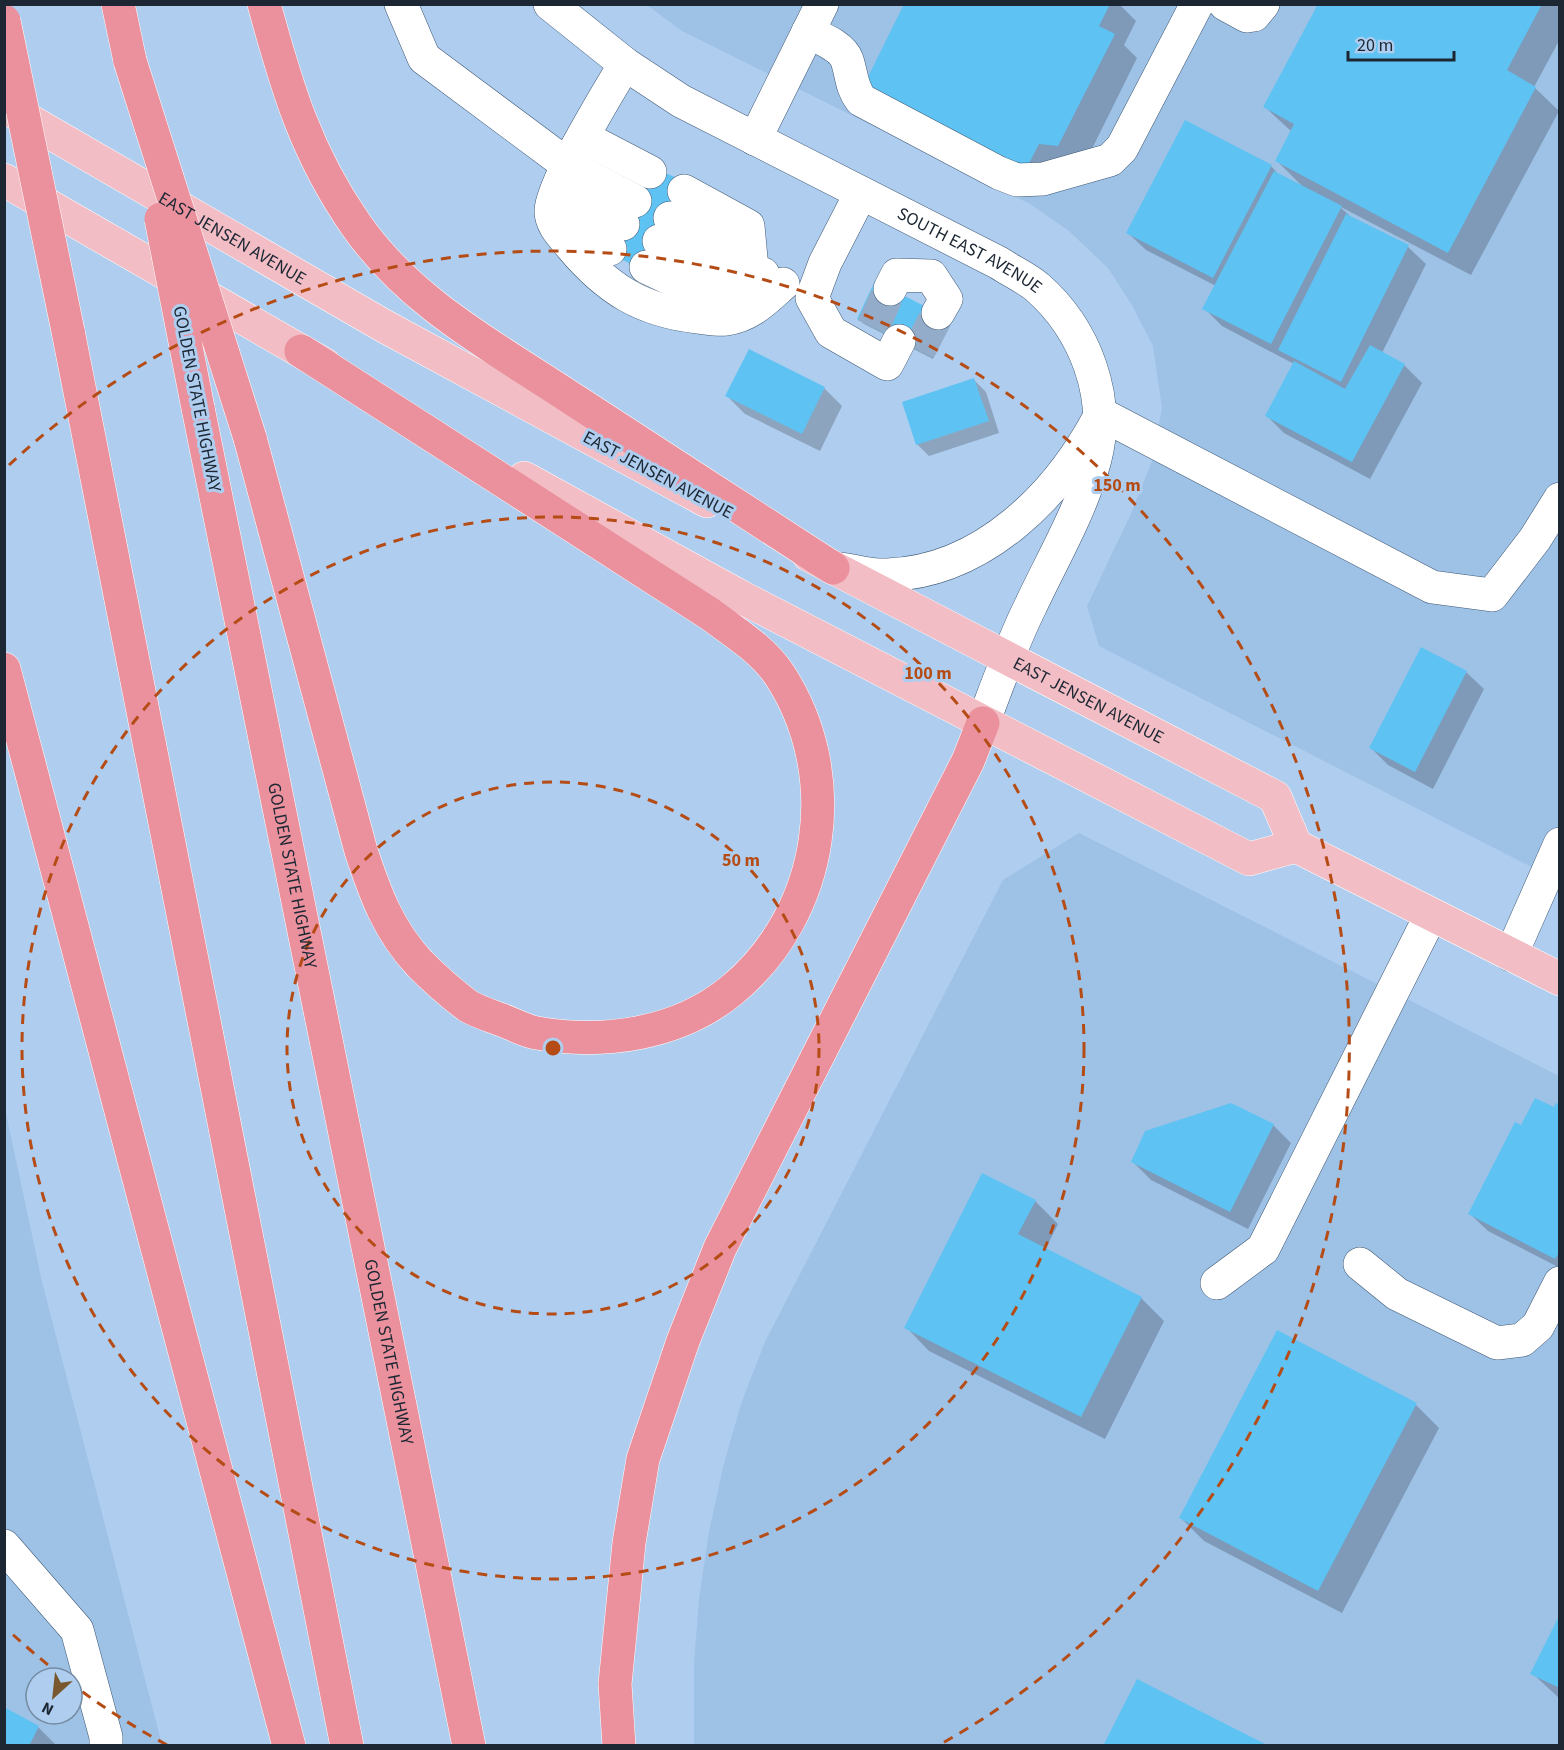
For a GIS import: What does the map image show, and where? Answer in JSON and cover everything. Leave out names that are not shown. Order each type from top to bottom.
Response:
[{"type":"highway","name":"GOLDEN STATE HIGHWAY","points":[[118,4],[469,1746]]},
{"type":"highway","points":[[264,4],[290,97],[312,152],[357,226],[411,289],[479,338],[833,568]]},
{"type":"highway","points":[[4,21],[68,331],[348,1746]]},
{"type":"highway","points":[[130,61],[250,438],[361,851],[381,910],[419,963],[470,1007],[536,1033],[609,1039],[676,1024],[732,990],[777,944],[806,884],[819,822],[816,767],[808,732],[778,673],[751,644],[710,614],[301,351]]},
{"type":"highway","points":[[4,123],[68,331]]},
{"type":"highway","points":[[4,669],[289,1746]]},
{"type":"highway","points":[[619,1746],[615,1684],[629,1543],[643,1459],[682,1341],[720,1248],[968,761],[983,723]]},
{"type":"main road","name":"EAST JENSEN AVENUE","points":[[4,106],[404,338],[833,568],[1275,797],[1296,846]]},
{"type":"main road","points":[[4,180],[590,515],[983,723],[1249,859],[1296,846],[1560,979]]},
{"type":"street","points":[[401,4],[424,58],[559,189],[623,225],[559,189]]},
{"type":"street","name":"SOUTH EAST AVENUE","points":[[550,4],[625,64],[681,101],[950,237],[1035,286],[1058,308],[1073,327],[1088,359],[1101,414],[1095,459],[983,723]]},
{"type":"street","points":[[754,139],[815,18],[834,46],[847,57],[854,91],[861,100],[999,173],[1017,180],[1043,179],[1110,160],[1122,148],[1197,4]]},
{"type":"street","points":[[1225,4],[1246,16],[1254,15],[1263,4]]},
{"type":"street","points":[[625,64],[584,137],[559,189],[556,229],[602,279],[633,301],[670,313],[725,319],[753,311],[783,284]]},
{"type":"street","points":[[584,137],[650,172]]},
{"type":"street","points":[[812,298],[825,263],[861,193]]},
{"type":"street","points":[[752,269],[733,290],[705,295],[665,229],[729,249],[752,269],[812,298],[831,332],[888,346]]},
{"type":"street","points":[[919,295],[950,237]]},
{"type":"street","points":[[833,568],[884,576],[904,574],[962,558],[983,546],[1024,515],[1064,475],[1101,414],[1432,587],[1492,595],[1535,539],[1560,499]]},
{"type":"street","points":[[1511,955],[1560,844]]},
{"type":"street","points":[[1217,1283],[1263,1249],[1431,915]]},
{"type":"street","points":[[1360,1264],[1397,1294],[1497,1343],[1522,1340],[1538,1326],[1560,1283]]},
{"type":"street","points":[[4,1546],[76,1630],[106,1737],[106,1746]]},
{"type":"shaded area","points":[[647,5],[1559,5],[1559,881],[1099,646],[1087,606],[1130,516],[1152,461],[1162,408],[1153,346],[1132,305],[1108,268],[1069,231],[1030,204],[682,31]]},
{"type":"shaded area","points":[[1079,833],[1559,1076],[1559,1745],[987,1746],[970,1737],[985,1745],[694,1746],[694,1665],[699,1599],[709,1532],[723,1467],[741,1404],[765,1342],[1003,880]]},
{"type":"shaded area","points":[[4,1104],[42,1282],[162,1745],[5,1745]]},
{"type":"building","points":[[904,4],[1110,4],[1099,26],[1115,34],[1058,146],[1039,144],[1026,169],[863,87]]},
{"type":"building","points":[[1318,4],[1542,4],[1507,70],[1536,87],[1448,253],[1275,161],[1294,124],[1263,107]]},
{"type":"building","points":[[1185,120],[1272,165],[1213,278],[1126,233]]},
{"type":"building","points":[[652,167],[688,183],[644,270],[608,253]]},
{"type":"building","points":[[1274,171],[1342,206],[1271,344],[1202,309]]},
{"type":"building","points":[[1346,214],[1409,245],[1341,382],[1278,350]]},
{"type":"building","points":[[875,281],[946,317],[927,354],[857,319]]},
{"type":"building","points":[[1370,345],[1405,364],[1352,462],[1265,416],[1294,361],[1345,389]]},
{"type":"building","points":[[749,349],[825,387],[802,434],[725,396]]},
{"type":"building","points":[[974,378],[989,421],[916,445],[902,402]]},
{"type":"building","points":[[1421,647],[1467,671],[1415,772],[1369,748]]},
{"type":"building","points":[[1535,1098],[1554,1107],[1556,1103],[1560,1104],[1560,1251],[1555,1259],[1468,1214],[1515,1122],[1521,1125]]},
{"type":"building","points":[[1231,1103],[1274,1124],[1230,1212],[1131,1162],[1145,1131]]},
{"type":"building","points":[[982,1173],[1036,1200],[1018,1234],[1142,1297],[1081,1417],[904,1328]]},
{"type":"building","points":[[1277,1330],[1417,1403],[1318,1591],[1179,1518]]},
{"type":"building","points":[[1560,1614],[1560,1688],[1530,1674]]},
{"type":"building","points":[[1137,1679],[1269,1746],[1103,1746]]},
{"type":"building","points":[[4,1707],[24,1718],[24,1726],[39,1726],[29,1746],[4,1746]]},
{"type":"tunnel","points":[[873,327],[890,289]]},
{"type":"tunnel","points":[[919,350],[938,313]]}]
